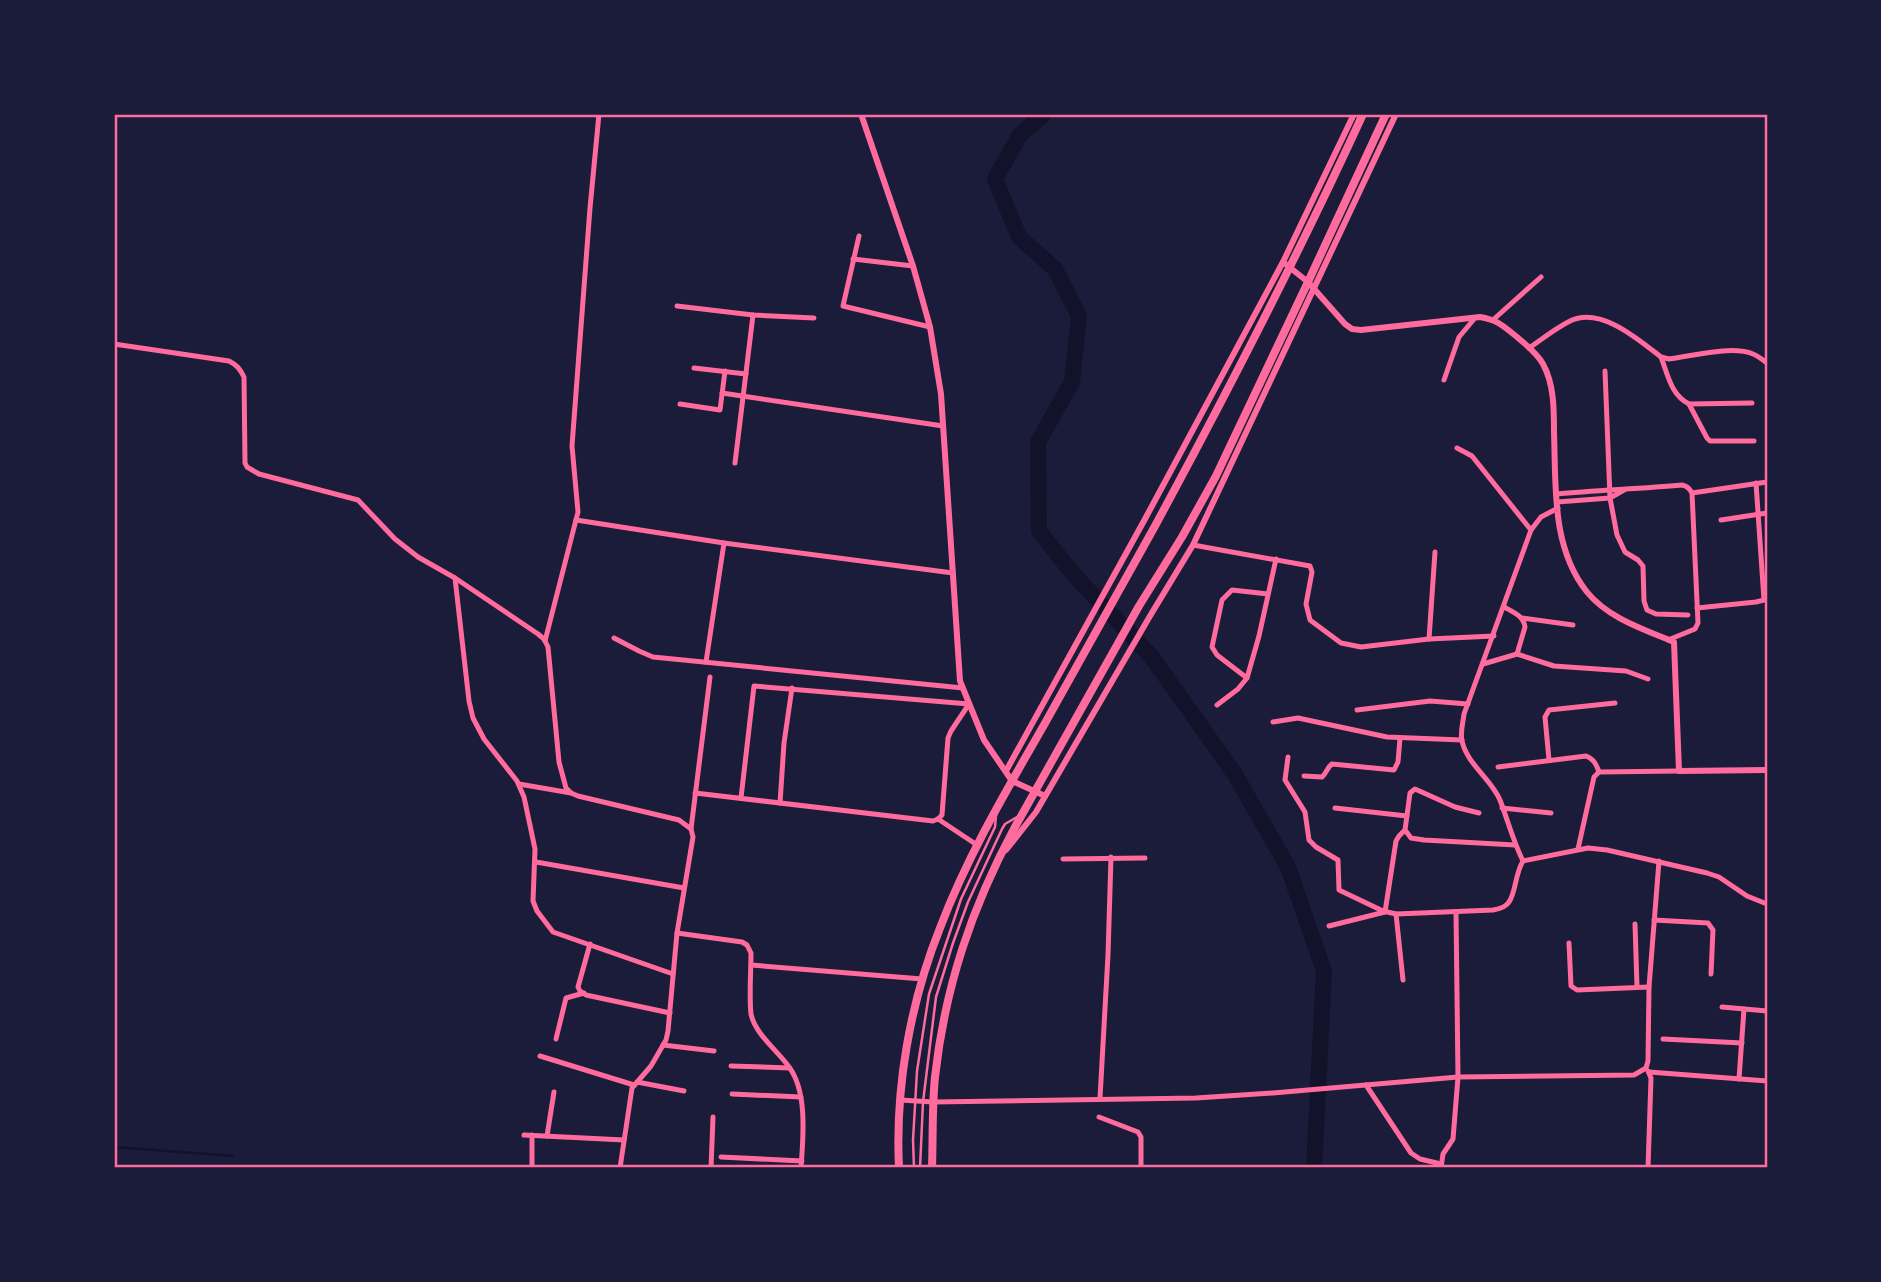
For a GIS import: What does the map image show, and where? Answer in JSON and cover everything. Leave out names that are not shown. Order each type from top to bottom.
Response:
[{"type":"highway","points":[[899,1168],[900,1100],[913,1017],[939,928],[977,845],[1155,525],[1291,267],[1363,114]]},
{"type":"highway","points":[[932,1168],[933,1102],[938,1051],[950,986],[967,933],[998,859],[1139,606],[1216,476],[1312,285],[1386,114]]},
{"type":"street","points":[[545,640],[576,520],[578,501],[572,446],[599,114]]},
{"type":"street","points":[[861,114],[913,266],[930,327],[941,394],[960,681],[984,740],[1012,781],[1045,796]]},
{"type":"street","points":[[1006,771],[1283,262],[1354,114]]},
{"type":"street","points":[[998,859],[1036,812],[1194,545],[1312,285],[1396,114]]},
{"type":"street","points":[[859,236],[843,306],[930,327]]},
{"type":"street","points":[[853,259],[913,266]]},
{"type":"street","points":[[1283,262],[1312,285],[1352,329],[1475,318],[1494,319],[1542,361],[1550,380],[1554,410],[1556,494],[1567,559],[1598,605],[1619,619],[1674,642],[1679,771]]},
{"type":"street","points":[[1494,319],[1541,277]]},
{"type":"street","points":[[677,306],[753,315],[814,318]]},
{"type":"street","points":[[735,463],[753,315]]},
{"type":"street","points":[[1529,348],[1571,320],[1585,316],[1608,320],[1661,357],[1669,359],[1739,351],[1753,354],[1767,363]]},
{"type":"street","points":[[1444,380],[1459,337],[1475,318]]},
{"type":"street","points":[[114,344],[235,364],[244,377],[247,467],[259,474],[358,500],[395,539],[545,640],[548,647],[559,762],[566,788],[571,793]]},
{"type":"street","points":[[1661,357],[1675,394],[1681,400],[1689,404],[1752,403]]},
{"type":"street","points":[[694,369],[746,374]]},
{"type":"street","points":[[680,404],[720,410],[724,371]]},
{"type":"street","points":[[1605,371],[1609,489],[1617,535],[1625,552],[1643,566],[1644,601],[1647,610],[1656,614],[1688,615]]},
{"type":"street","points":[[722,393],[943,426]]},
{"type":"street","points":[[1689,404],[1710,441],[1754,442]]},
{"type":"street","points":[[1457,448],[1472,456],[1531,530]]},
{"type":"street","points":[[1692,493],[1767,482]]},
{"type":"street","points":[[1697,608],[1764,600],[1756,483]]},
{"type":"street","points":[[1556,494],[1687,486],[1692,493],[1698,622],[1695,629],[1668,640]]},
{"type":"street","points":[[1523,861],[1493,788],[1466,753],[1462,730],[1468,704],[1531,530],[1541,517],[1558,505],[1610,498],[1624,490]]},
{"type":"street","points":[[1721,520],[1767,513]]},
{"type":"street","points":[[576,520],[724,543],[953,573]]},
{"type":"street","points":[[706,662],[724,543]]},
{"type":"street","points":[[1194,545],[1310,566],[1306,604],[1310,620],[1341,643],[1361,648],[1429,639],[1494,636]]},
{"type":"street","points":[[1429,639],[1434,552]]},
{"type":"street","points":[[1217,705],[1238,689],[1247,678],[1276,559]]},
{"type":"street","points":[[455,578],[473,718],[484,738],[518,783],[524,797],[535,849],[533,901],[537,911],[553,932],[673,974]]},
{"type":"street","points":[[1247,678],[1217,655],[1212,647],[1222,600],[1232,590],[1268,594]]},
{"type":"street","points":[[1504,607],[1522,618],[1573,625]]},
{"type":"street","points":[[1517,654],[1525,627],[1522,618]]},
{"type":"street","points":[[614,638],[653,657],[963,688]]},
{"type":"street","points":[[1483,664],[1517,654],[1554,666],[1626,671],[1648,679]]},
{"type":"street","points":[[620,1168],[630,1095],[651,1066],[668,1031],[677,933],[692,837],[710,677]]},
{"type":"street","points":[[741,798],[754,685],[969,704]]},
{"type":"street","points":[[780,803],[784,743],[792,688]]},
{"type":"street","points":[[1357,710],[1430,701],[1468,704]]},
{"type":"street","points":[[1549,760],[1545,717],[1549,710],[1615,703]]},
{"type":"street","points":[[695,793],[933,821],[942,815],[948,738],[969,704]]},
{"type":"street","points":[[1273,722],[1298,718],[1379,736],[1462,740]]},
{"type":"street","points":[[1304,776],[1322,777],[1332,764],[1394,770],[1398,762],[1400,738]]},
{"type":"street","points":[[1498,767],[1586,756],[1592,758],[1599,772]]},
{"type":"street","points":[[1288,757],[1285,780],[1305,811],[1309,840],[1338,860],[1339,890],[1385,912],[1396,914],[1493,910],[1509,903],[1523,861]]},
{"type":"street","points":[[1578,849],[1594,777],[1599,772],[1767,770]]},
{"type":"street","points":[[518,783],[571,793],[678,820],[691,829]]},
{"type":"street","points":[[1385,912],[1396,841],[1405,830],[1410,793],[1415,789],[1455,807],[1479,813]]},
{"type":"street","points":[[1335,808],[1407,816]]},
{"type":"street","points":[[1502,808],[1551,813]]},
{"type":"street","points":[[938,819],[977,845]]},
{"type":"street","points":[[1405,830],[1411,838],[1424,840],[1515,845]]},
{"type":"street","points":[[1523,861],[1578,849],[1607,850],[1719,877],[1747,896],[1767,904]]},
{"type":"street","points":[[1100,1098],[1111,857]]},
{"type":"street","points":[[1063,859],[1145,858]]},
{"type":"street","points":[[1647,1168],[1651,1078],[1648,1070],[1649,986],[1659,861]]},
{"type":"street","points":[[536,862],[684,888]]},
{"type":"street","points":[[1329,926],[1385,912]]},
{"type":"street","points":[[1366,1085],[1411,1153],[1441,1166],[1443,1154],[1453,1139],[1458,1077],[1456,912]]},
{"type":"street","points":[[1396,914],[1402,980]]},
{"type":"street","points":[[1654,920],[1711,925],[1711,974]]},
{"type":"street","points":[[1635,924],[1637,987]]},
{"type":"street","points":[[677,933],[742,942],[747,945],[751,953],[751,1016],[767,1044],[790,1068],[801,1097],[801,1165],[721,1157]]},
{"type":"street","points":[[1569,943],[1574,989],[1649,986]]},
{"type":"street","points":[[584,993],[578,987],[590,944]]},
{"type":"street","points":[[751,965],[922,979]]},
{"type":"street","points":[[556,1039],[566,999],[584,993],[670,1013]]},
{"type":"street","points":[[1722,1007],[1767,1011]]},
{"type":"street","points":[[1739,1079],[1744,1009]]},
{"type":"street","points":[[1663,1039],[1742,1043]]},
{"type":"street","points":[[663,1045],[714,1051]]},
{"type":"street","points":[[540,1056],[636,1084],[684,1091]]},
{"type":"street","points":[[731,1066],[790,1068]]},
{"type":"street","points":[[900,1100],[933,1102],[1196,1098],[1458,1077],[1634,1075],[1648,1070],[1767,1081]]},
{"type":"street","points":[[547,1136],[554,1092]]},
{"type":"street","points":[[732,1094],[801,1097]]},
{"type":"street","points":[[712,1168],[713,1117]]},
{"type":"street","points":[[1099,1117],[1138,1132],[1141,1137],[1141,1168]]},
{"type":"street","points":[[524,1135],[624,1140]]},
{"type":"street","points":[[532,1135],[532,1168]]},
{"type":"lane","points":[[914,1168],[917,1071],[929,994],[961,899],[995,827],[996,810]]},
{"type":"lane","points":[[920,1168],[923,1102],[936,998],[968,902],[1002,829],[1005,824],[1023,814]]},
{"type":"waterway","points":[[1044,114],[1020,135],[995,179],[1019,237],[1055,269],[1079,316],[1072,382],[1038,442],[1039,531],[1075,576],[1151,656],[1234,773],[1288,867],[1324,971],[1314,1168]]},
{"type":"waterway","points":[[114,1147],[234,1156]]}]
